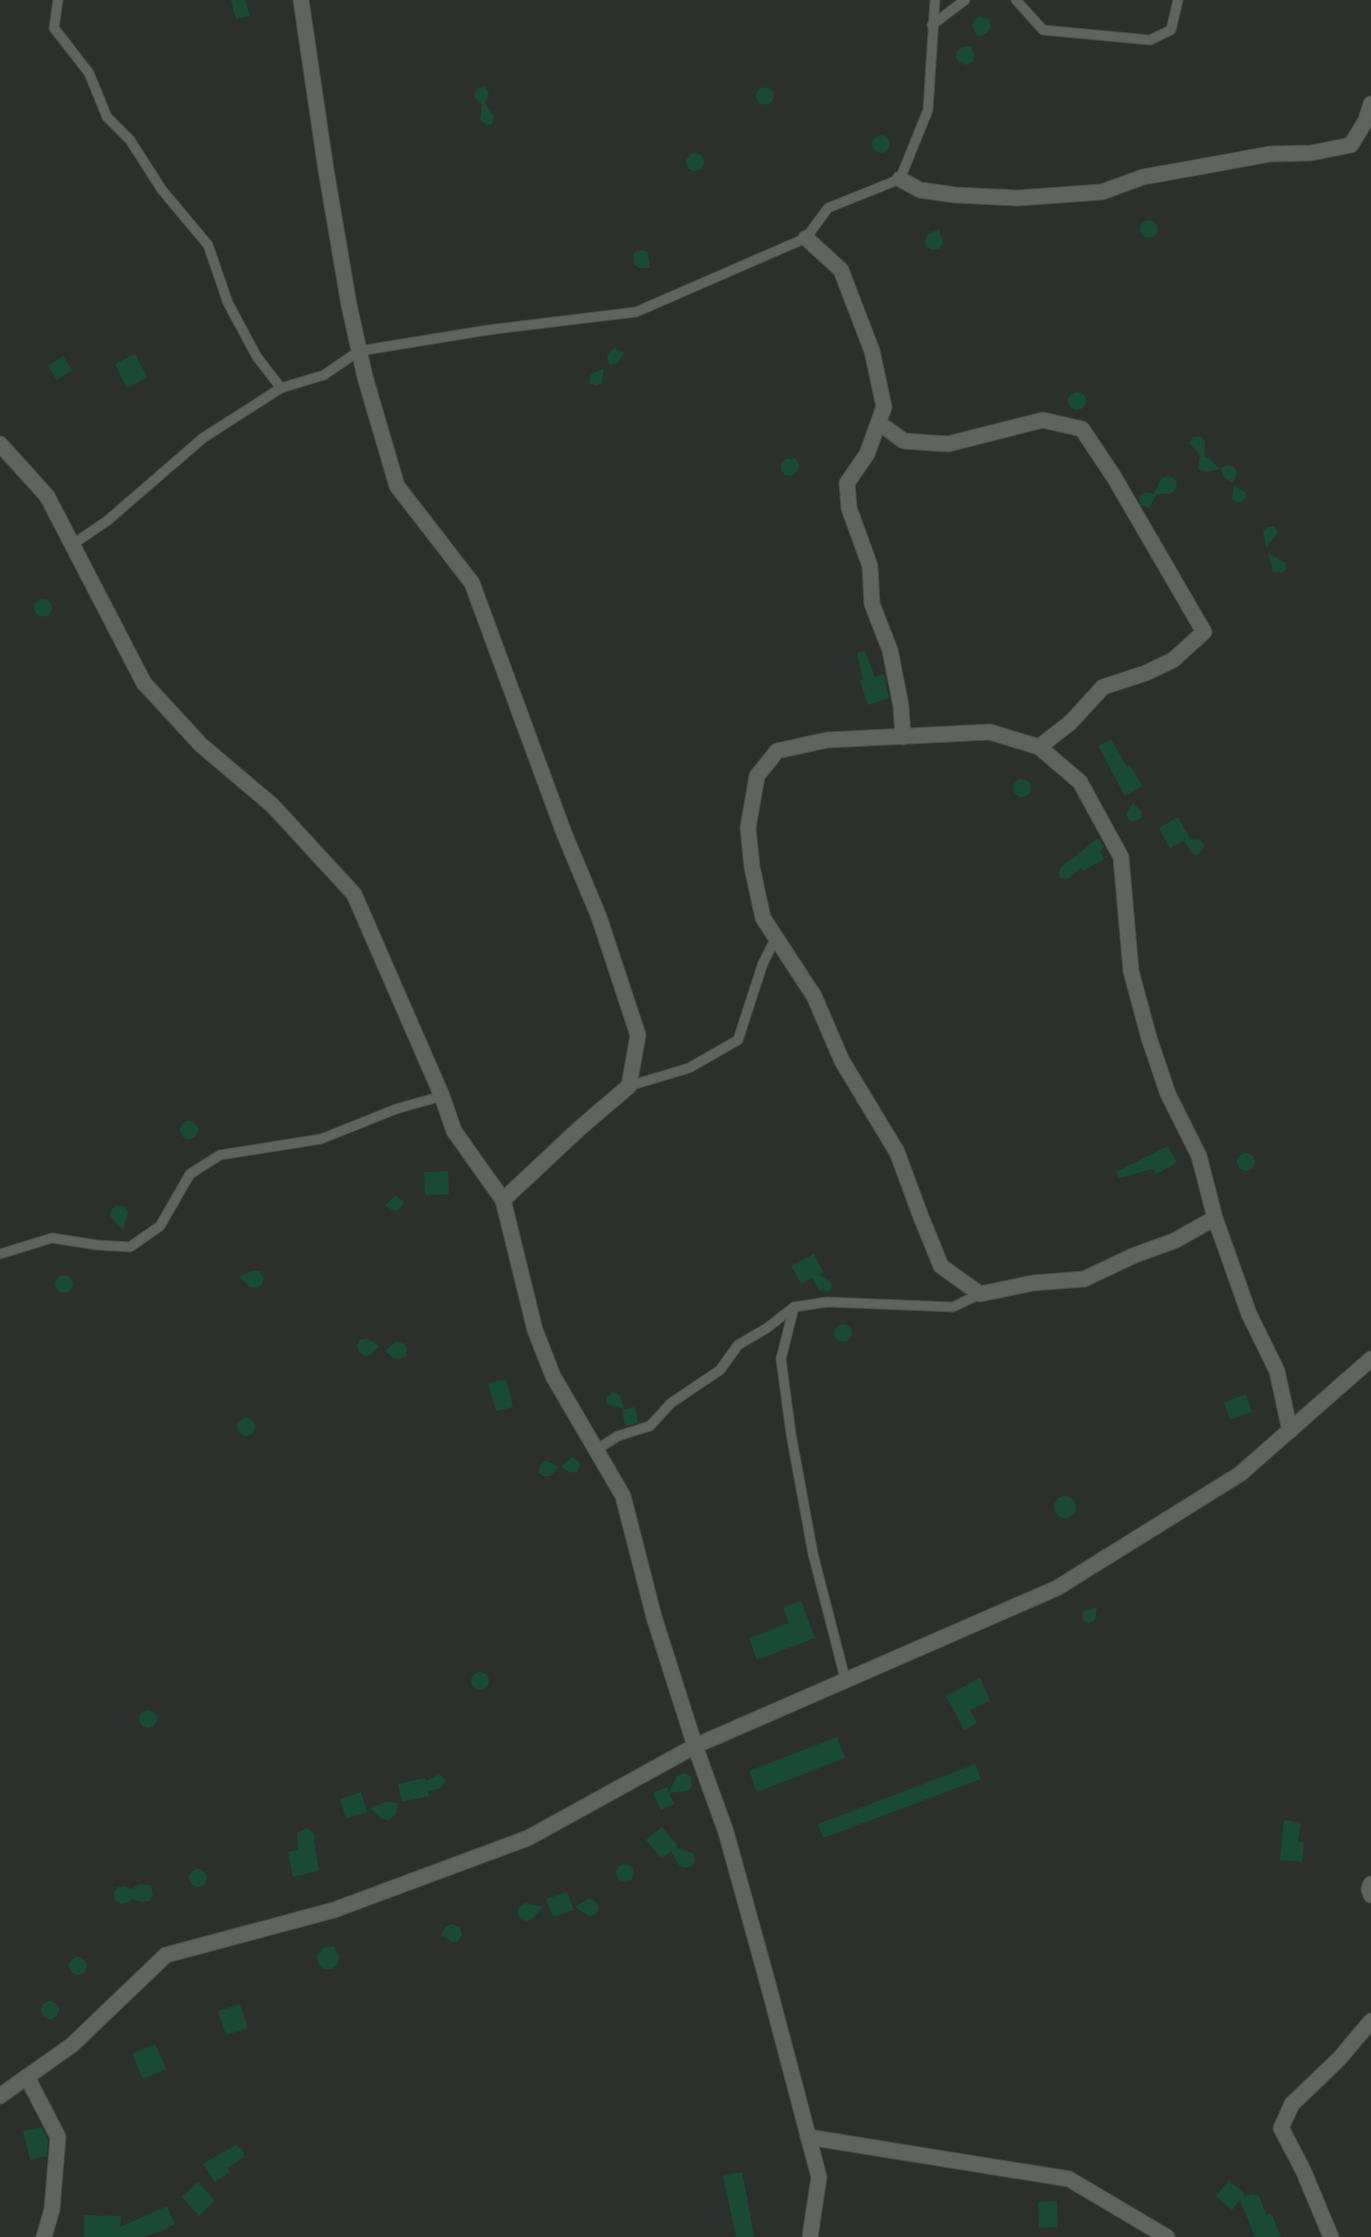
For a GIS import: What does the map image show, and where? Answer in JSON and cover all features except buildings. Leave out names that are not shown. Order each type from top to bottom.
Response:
[{"type":"street","points":[[302,0],[326,170],[349,305],[365,377],[397,486],[472,583],[564,833],[598,917],[638,1035],[629,1086],[503,1200]]},
{"type":"street","points":[[900,179],[920,190],[956,195],[1018,198],[1102,192],[1143,177],[1270,154],[1311,153],[1351,145],[1366,120],[1371,104]]},
{"type":"street","points":[[806,238],[841,270],[872,351],[884,407],[867,454],[847,483],[849,508],[870,566],[872,604],[890,650],[901,706],[903,737]]},
{"type":"street","points":[[879,423],[904,441],[948,444],[1043,420],[1082,429],[1114,477],[1204,632],[1173,660],[1146,673],[1102,687],[1071,722],[1039,747]]},
{"type":"street","points":[[0,444],[47,496],[144,683],[201,745],[272,805],[354,894],[442,1096],[454,1131],[503,1200],[535,1330],[553,1377],[623,1496],[654,1617],[729,1843],[819,2177],[810,2237]]},
{"type":"street","points":[[1215,1218],[1174,1241],[1135,1255],[1084,1279],[1033,1283],[980,1294],[941,1266],[897,1152],[842,1061],[814,996],[763,918],[752,867],[748,828],[757,776],[777,751],[827,740],[990,732],[1039,747],[1080,782],[1121,857],[1131,971],[1149,1038],[1168,1094],[1199,1156],[1215,1218],[1249,1314],[1277,1371],[1290,1431]]},
{"type":"street","points":[[0,2096],[72,2045],[166,1955],[334,1910],[528,1838],[695,1746],[1057,1588],[1240,1474],[1371,1359]]},
{"type":"street","points":[[1371,1884],[1369,1890],[1371,1895]]},
{"type":"street","points":[[1331,2237],[1281,2128],[1292,2104],[1339,2059],[1371,2021]]},
{"type":"street","points":[[27,2077],[58,2137],[52,2209],[44,2237]]},
{"type":"street","points":[[808,2137],[1069,2179],[1167,2237]]},
{"type":"lane","points":[[58,0],[54,28],[90,73],[107,117],[130,140],[162,190],[208,246],[228,303],[257,357],[281,388]]},
{"type":"lane","points":[[73,544],[107,521],[203,438],[281,388],[324,375],[359,351],[488,330],[636,312],[806,238],[828,208],[900,179],[928,110],[935,0]]},
{"type":"lane","points":[[932,26],[965,0]]},
{"type":"lane","points":[[1016,0],[1043,30],[1150,40],[1171,30],[1178,0]]},
{"type":"lane","points":[[629,1086],[689,1068],[738,1040],[763,963],[776,938]]},
{"type":"lane","points":[[0,1254],[52,1238],[130,1247],[160,1226],[190,1174],[220,1155],[321,1139],[396,1109],[442,1096]]},
{"type":"lane","points":[[596,1450],[618,1436],[650,1426],[671,1402],[720,1370],[738,1345],[767,1328],[794,1307],[827,1302],[953,1307],[980,1294]]},
{"type":"lane","points":[[794,1307],[781,1359],[791,1434],[813,1554],[846,1682]]}]
